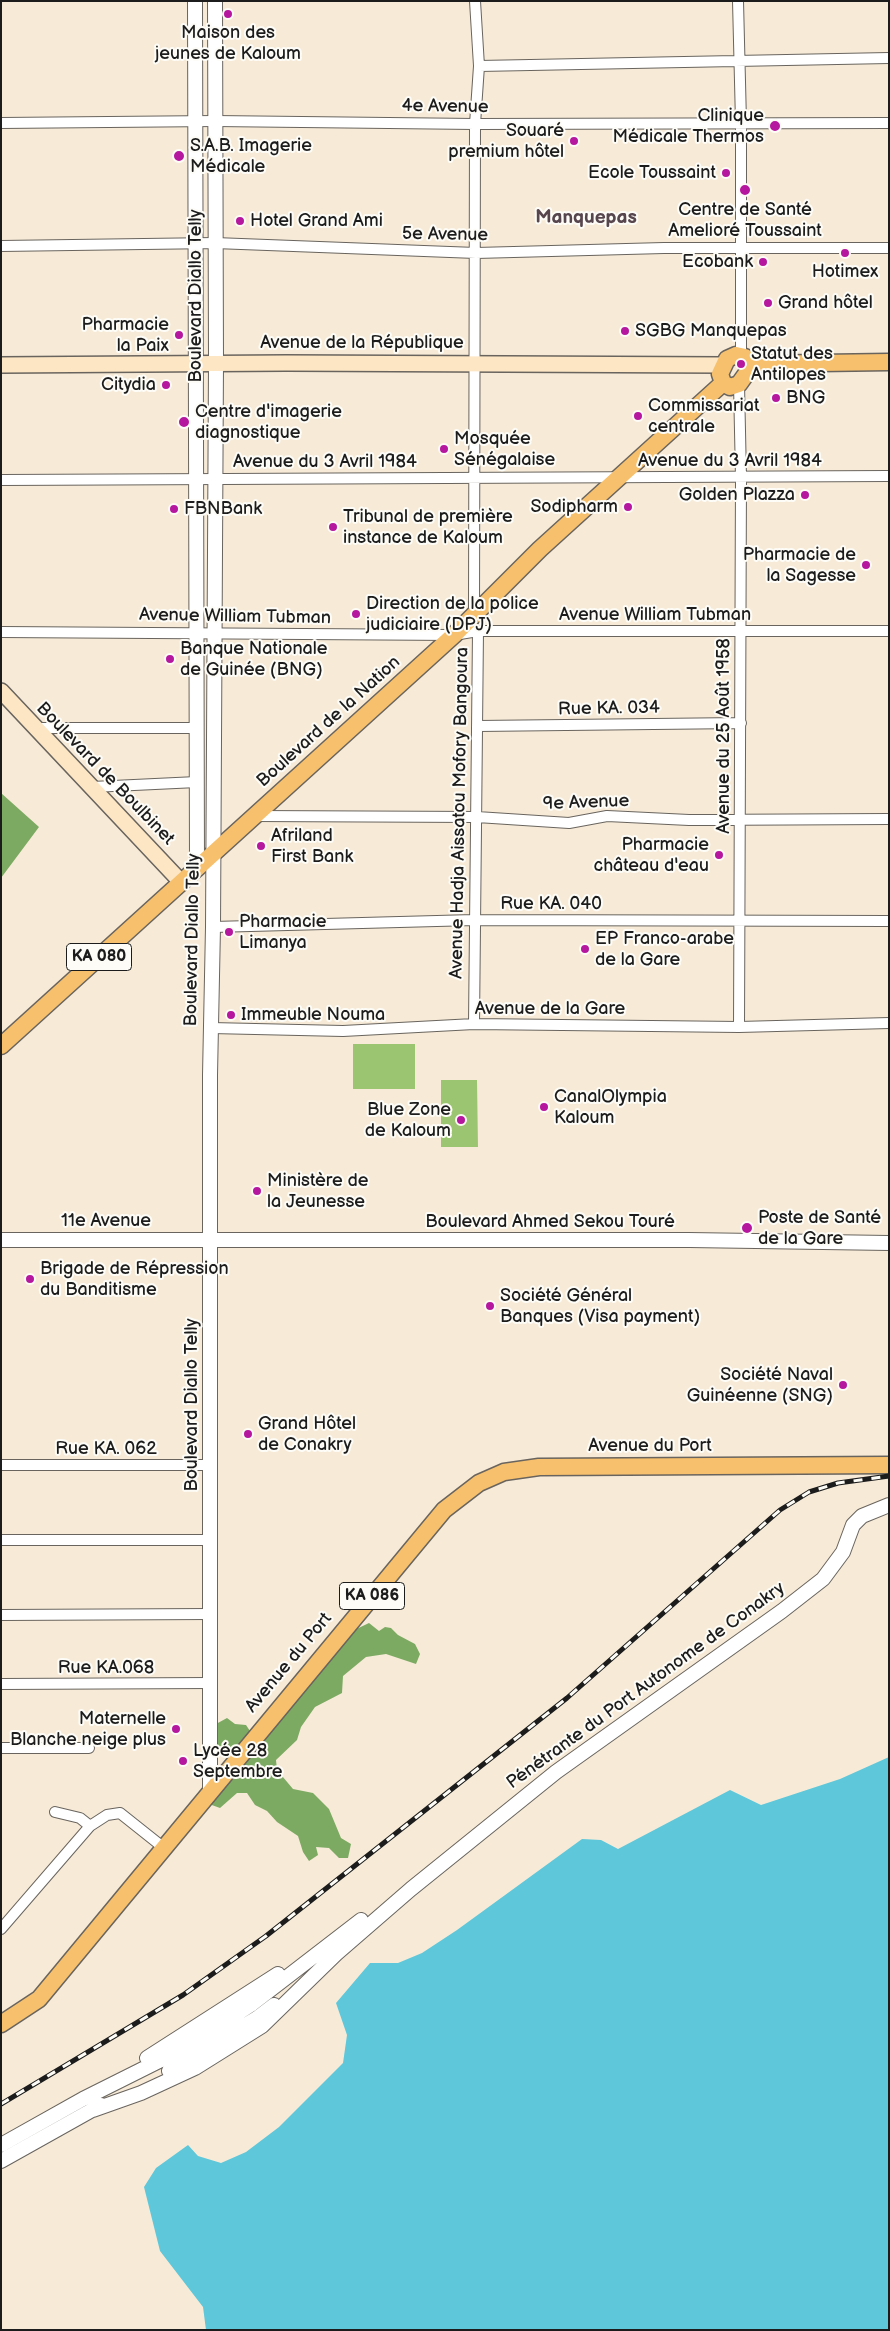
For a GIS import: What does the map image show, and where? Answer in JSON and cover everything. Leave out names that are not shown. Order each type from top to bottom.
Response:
[{"type":"main road","points":[[746,360],[745,379],[731,383],[720,374],[723,365],[731,356],[746,360],[889,362]]},
{"type":"main road","name":"Avenue de la République","points":[[1,365],[195,363],[723,365]]},
{"type":"main road","name":"Boulevard de la Nation","points":[[1,1046],[454,635],[474,613],[618,478],[731,383]]},
{"type":"main road","name":"Boulevard de Boulbinet","points":[[1,691],[182,883]]},
{"type":"main road","name":"Avenue du Port","points":[[1,2024],[39,1999],[210,1790],[444,1510],[479,1483],[504,1472],[539,1467],[889,1465]]},
{"type":"street","name":"Boulevard Diallo Telly","points":[[195,1],[197,869]]},
{"type":"street","name":"Boulevard Diallo Telly","points":[[210,1790],[211,1028],[216,363],[215,1]]},
{"type":"street","points":[[474,613],[476,124],[479,66],[475,1]]},
{"type":"street","points":[[738,1],[741,122],[741,249],[746,360]]},
{"type":"street","points":[[479,66],[889,58]]},
{"type":"street","name":"4e Avenue","points":[[1,123],[215,120],[476,124],[889,123]]},
{"type":"street","name":"5e Avenue","points":[[1,246],[215,243],[476,253],[664,248],[889,248]]},
{"type":"street","name":"Avenue du 25 Août 1958","points":[[731,383],[741,478],[738,1027]]},
{"type":"street","name":"Avenue du 3 Avril 1984","points":[[1,480],[889,476]]},
{"type":"street","name":"Avenue William Tubman","points":[[1,632],[454,635],[478,631],[889,631]]},
{"type":"street","name":"Avenue Hadja Aissatou Mofory Bangoura","points":[[474,1024],[478,631]]},
{"type":"street","name":"Rue KA. 034","points":[[478,726],[740,723]]},
{"type":"street","points":[[34,728],[198,728]]},
{"type":"street","points":[[92,787],[197,782]]},
{"type":"street","name":"9e Avenue","points":[[254,816],[477,817],[569,823],[608,816],[690,820],[889,818]]},
{"type":"street","name":"Rue KA. 040","points":[[213,926],[474,920],[889,921]]},
{"type":"street","name":"Avenue de la Gare","points":[[211,1028],[343,1031],[474,1024],[738,1027],[889,1022]]},
{"type":"street","name":"11e Avenue","points":[[1,1240],[212,1240]]},
{"type":"street","name":"Boulevard Ahmed Sekou Touré","points":[[212,1240],[689,1240],[889,1243]]},
{"type":"street","name":"Rue KA. 062","points":[[1,1465],[210,1465]]},
{"type":"street","name":"Pénétrante du Port Autonome de Conakry","points":[[411,1889],[556,1772],[782,1611],[823,1579],[843,1552],[853,1525],[862,1516],[889,1505]]},
{"type":"street","points":[[1,1540],[210,1540]]},
{"type":"street","points":[[1,1615],[210,1614]]},
{"type":"street","name":"Rue KA.068","points":[[1,1684],[211,1684]]},
{"type":"street","points":[[1,1748],[89,1748]]},
{"type":"street","points":[[55,1812],[80,1818],[90,1826]]},
{"type":"street","points":[[1,1928],[90,1826],[106,1815],[120,1813],[164,1848]]},
{"type":"street","points":[[1,2145],[83,2099],[411,1889]]},
{"type":"street","points":[[1,2161],[189,2060],[257,2018],[336,1954],[411,1889]]},
{"type":"green space","points":[[1,793],[39,827],[1,878]]},
{"type":"green space","points":[[353,1044],[415,1044],[415,1089],[353,1089]]},
{"type":"green space","points":[[441,1080],[477,1080],[478,1147],[441,1147]]},
{"type":"green space","points":[[369,1623],[379,1631],[385,1627],[391,1628],[398,1635],[415,1644],[420,1654],[416,1664],[386,1654],[366,1657],[343,1676],[342,1693],[315,1707],[301,1727],[297,1740],[276,1760],[277,1770],[293,1789],[313,1793],[329,1809],[341,1838],[351,1844],[348,1858],[339,1858],[329,1848],[316,1847],[318,1855],[309,1861],[303,1852],[298,1836],[277,1822],[267,1811],[255,1805],[247,1793],[237,1793],[220,1808],[209,1804],[235,1754],[218,1754],[215,1740],[216,1724],[227,1718],[235,1724],[246,1725],[250,1731],[348,1633]]},
{"type":"water","points":[[889,1757],[889,2330],[206,2330],[203,2307],[160,2251],[144,2187],[156,2168],[188,2145],[198,2156],[221,2163],[246,2152],[279,2127],[343,2063],[347,2035],[336,2003],[370,1963],[398,1963],[422,1953],[457,1930],[582,1839],[601,1840],[618,1849],[730,1790],[761,1805],[840,1779]]},
{"type":"railway","points":[[1,2104],[183,1995],[266,1936],[567,1698],[780,1510],[809,1492],[838,1483],[889,1476]]},
{"type":"place","name":"Maison des jeunes de Kaloum","points":[[228,14]]},
{"type":"place","name":"Clinique Médicale Thermos","points":[[775,126]]},
{"type":"place","name":"Souaré premium hôtel","points":[[574,141]]},
{"type":"place","name":"S.A.B. Imagerie Médicale","points":[[179,156]]},
{"type":"place","name":"Ecole Toussaint","points":[[726,173]]},
{"type":"place","name":"Centre de Santé Amelioré Toussaint","points":[[745,190]]},
{"type":"place","name":"Hotel Grand Ami","points":[[240,221]]},
{"type":"place","name":"Hotimex","points":[[845,253]]},
{"type":"place","name":"Ecobank","points":[[763,262]]},
{"type":"place","name":"Grand hôtel","points":[[768,303]]},
{"type":"place","name":"SGBG Manquepas","points":[[625,331]]},
{"type":"place","name":"Pharmacie la Paix","points":[[179,335]]},
{"type":"place","name":"Statut des Antilopes","points":[[741,364]]},
{"type":"place","name":"Citydia","points":[[166,385]]},
{"type":"place","name":"BNG","points":[[776,398]]},
{"type":"place","name":"Commissariat centrale","points":[[638,416]]},
{"type":"place","name":"Centre d'imagerie diagnostique","points":[[184,422]]},
{"type":"place","name":"Mosquée Sénégalaise","points":[[444,449]]},
{"type":"place","name":"Golden Plazza","points":[[805,495]]},
{"type":"place","name":"Sodipharm","points":[[628,507]]},
{"type":"place","name":"FBNBank","points":[[174,509]]},
{"type":"place","name":"Tribunal de première instance de Kaloum","points":[[333,527]]},
{"type":"place","name":"Pharmacie de la Sagesse","points":[[866,565]]},
{"type":"place","name":"Direction de la police judiciaire (DPJ)","points":[[356,614]]},
{"type":"place","name":"Banque Nationale de Guinée (BNG)","points":[[170,659]]},
{"type":"place","name":"Afriland First Bank","points":[[261,846]]},
{"type":"place","name":"Pharmacie château d'eau","points":[[719,855]]},
{"type":"place","name":"Pharmacie Limanya","points":[[229,932]]},
{"type":"place","name":"EP Franco-arabe de la Gare","points":[[585,949]]},
{"type":"place","name":"Immeuble Nouma","points":[[231,1015]]},
{"type":"place","name":"CanalOlympia Kaloum","points":[[544,1107]]},
{"type":"place","name":"Blue Zone de Kaloum","points":[[461,1120]]},
{"type":"place","name":"Ministère de la Jeunesse","points":[[257,1191]]},
{"type":"place","name":"Poste de Santé de la Gare","points":[[747,1228]]},
{"type":"place","name":"Brigade de Répression du Banditisme","points":[[30,1279]]},
{"type":"place","name":"Société Général Banques (Visa payment)","points":[[490,1306]]},
{"type":"place","name":"Société Naval Guinéenne (SNG)","points":[[843,1385]]},
{"type":"place","name":"Grand Hôtel de Conakry","points":[[248,1434]]},
{"type":"place","name":"Maternelle Blanche neige plus","points":[[176,1729]]},
{"type":"place","name":"Lycée 28 Septembre","points":[[183,1761]]},
{"type":"district","name":"Manquepas","points":[[586,218]]}]
